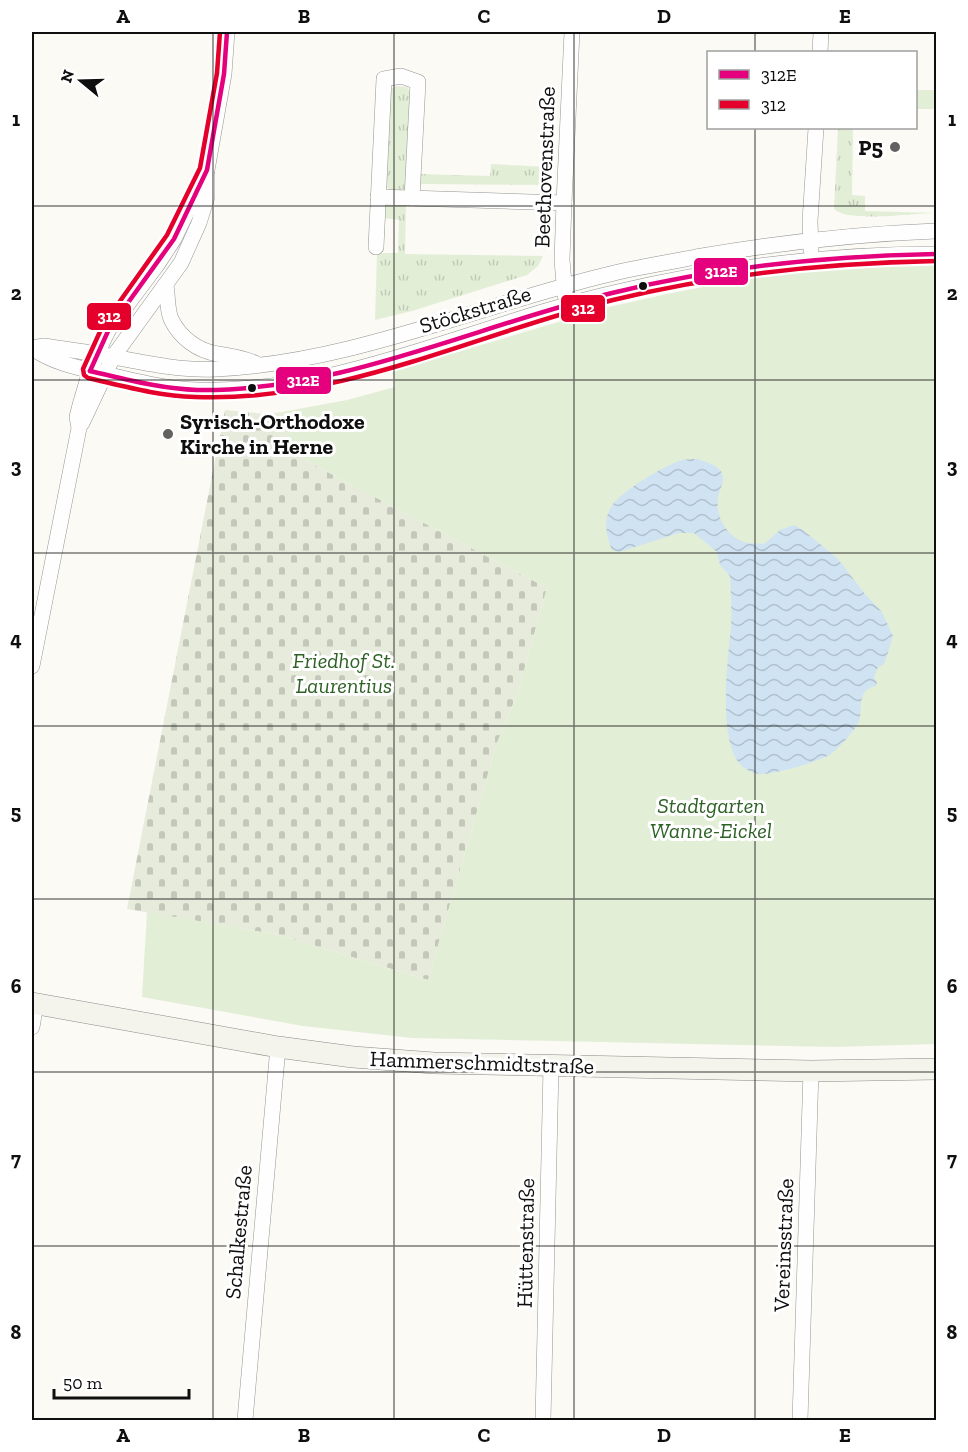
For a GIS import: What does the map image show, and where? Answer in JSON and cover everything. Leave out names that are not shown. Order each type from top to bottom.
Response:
[{"type":"main road","name":"Hammerschmidtstraße","points":[[34,1004],[278,1047],[353,1057],[434,1063],[811,1071],[936,1070]]},
{"type":"street","points":[[98,372],[113,357],[166,286],[181,263],[199,223],[207,196],[207,170],[224,74],[227,32]]},
{"type":"street","name":"Beethovenstraße","points":[[566,305],[564,203],[572,32]]},
{"type":"street","points":[[820,51],[821,32]]},
{"type":"street","points":[[376,247],[384,79],[401,76],[418,82],[412,198]]},
{"type":"street","points":[[812,259],[816,129]]},
{"type":"street","points":[[32,666],[79,428],[85,419],[98,372],[97,354],[109,329],[174,239],[207,170]]},
{"type":"street","points":[[378,197],[564,203]]},
{"type":"street","name":"Stöckstraße","points":[[32,348],[44,346],[190,368],[214,369],[258,364],[304,357],[376,341],[564,286],[639,267],[811,240],[936,231]]},
{"type":"street","name":"Stöckstraße","points":[[32,348],[42,356],[144,384],[195,390],[274,385],[323,376],[381,361],[566,305],[685,277],[812,259],[936,254]]},
{"type":"street","name":"Stöckstraße","points":[[166,286],[171,318],[182,335],[198,348],[216,354],[241,357],[258,364]]},
{"type":"street","points":[[32,1027],[34,1004]]},
{"type":"street","name":"Schalkestraße","points":[[245,1420],[278,1047]]},
{"type":"street","name":"Hüttenstraße","points":[[543,1420],[551,1067]]},
{"type":"street","name":"Vereinsstraße","points":[[800,1420],[811,1071]]},
{"type":"green space","points":[[396,86],[407,87],[411,93],[407,189],[391,191],[384,184],[390,90]]},
{"type":"green space","points":[[917,90],[936,90],[936,109],[917,109]]},
{"type":"green space","points":[[838,129],[853,129],[852,195],[865,196],[865,211],[936,213],[853,216],[834,209]]},
{"type":"green space","points":[[491,164],[547,167],[546,185],[420,184],[421,174],[490,176]]},
{"type":"green space","points":[[406,206],[405,254],[543,256],[538,266],[527,275],[412,311],[375,320],[377,253],[398,253],[399,220],[384,218],[384,207]]},
{"type":"green space","name":"Stadtgarten Wanne-Eickel","points":[[880,261],[936,262],[936,1044],[833,1047],[412,1038],[303,1026],[142,997],[147,912],[279,935],[428,980],[497,743],[518,692],[547,588],[288,451],[282,412],[347,400],[395,387],[391,366],[398,364],[404,368],[609,307],[802,268]]},
{"type":"green space","name":"Friedhof St. Laurentius","points":[[225,410],[265,414],[282,412],[288,451],[547,588],[518,692],[497,743],[428,980],[279,935],[127,909]]},
{"type":"water","points":[[698,459],[715,466],[722,473],[723,482],[718,497],[718,511],[723,524],[732,535],[744,542],[764,544],[780,530],[794,525],[803,530],[838,559],[882,612],[893,636],[885,662],[878,667],[874,678],[877,682],[876,686],[869,688],[862,698],[859,722],[838,748],[826,757],[786,770],[761,774],[744,768],[735,757],[730,741],[726,701],[731,621],[730,576],[720,565],[717,552],[694,533],[679,533],[619,552],[612,550],[606,525],[608,514],[614,503],[631,488],[662,469],[681,460]]},
{"type":"transit line","name":"312","points":[[220,32],[217,73],[200,168],[167,235],[103,325],[83,369],[84,375],[88,378],[154,393],[195,397],[249,396],[302,389],[406,364],[561,314],[653,291],[733,277],[814,267],[936,261]]},
{"type":"transit line","name":"312E","points":[[90,371],[109,329],[174,239],[207,170],[224,74],[227,32]]},
{"type":"transit line","name":"312E","points":[[90,371],[170,388],[197,390],[251,388],[355,369],[560,307],[692,276],[813,260],[936,254]]},
{"type":"place","name":"P5","points":[[895,147]]},
{"type":"place","name":"Syrisch-Orthodoxe Kirche in Herne","points":[[168,434]]}]
